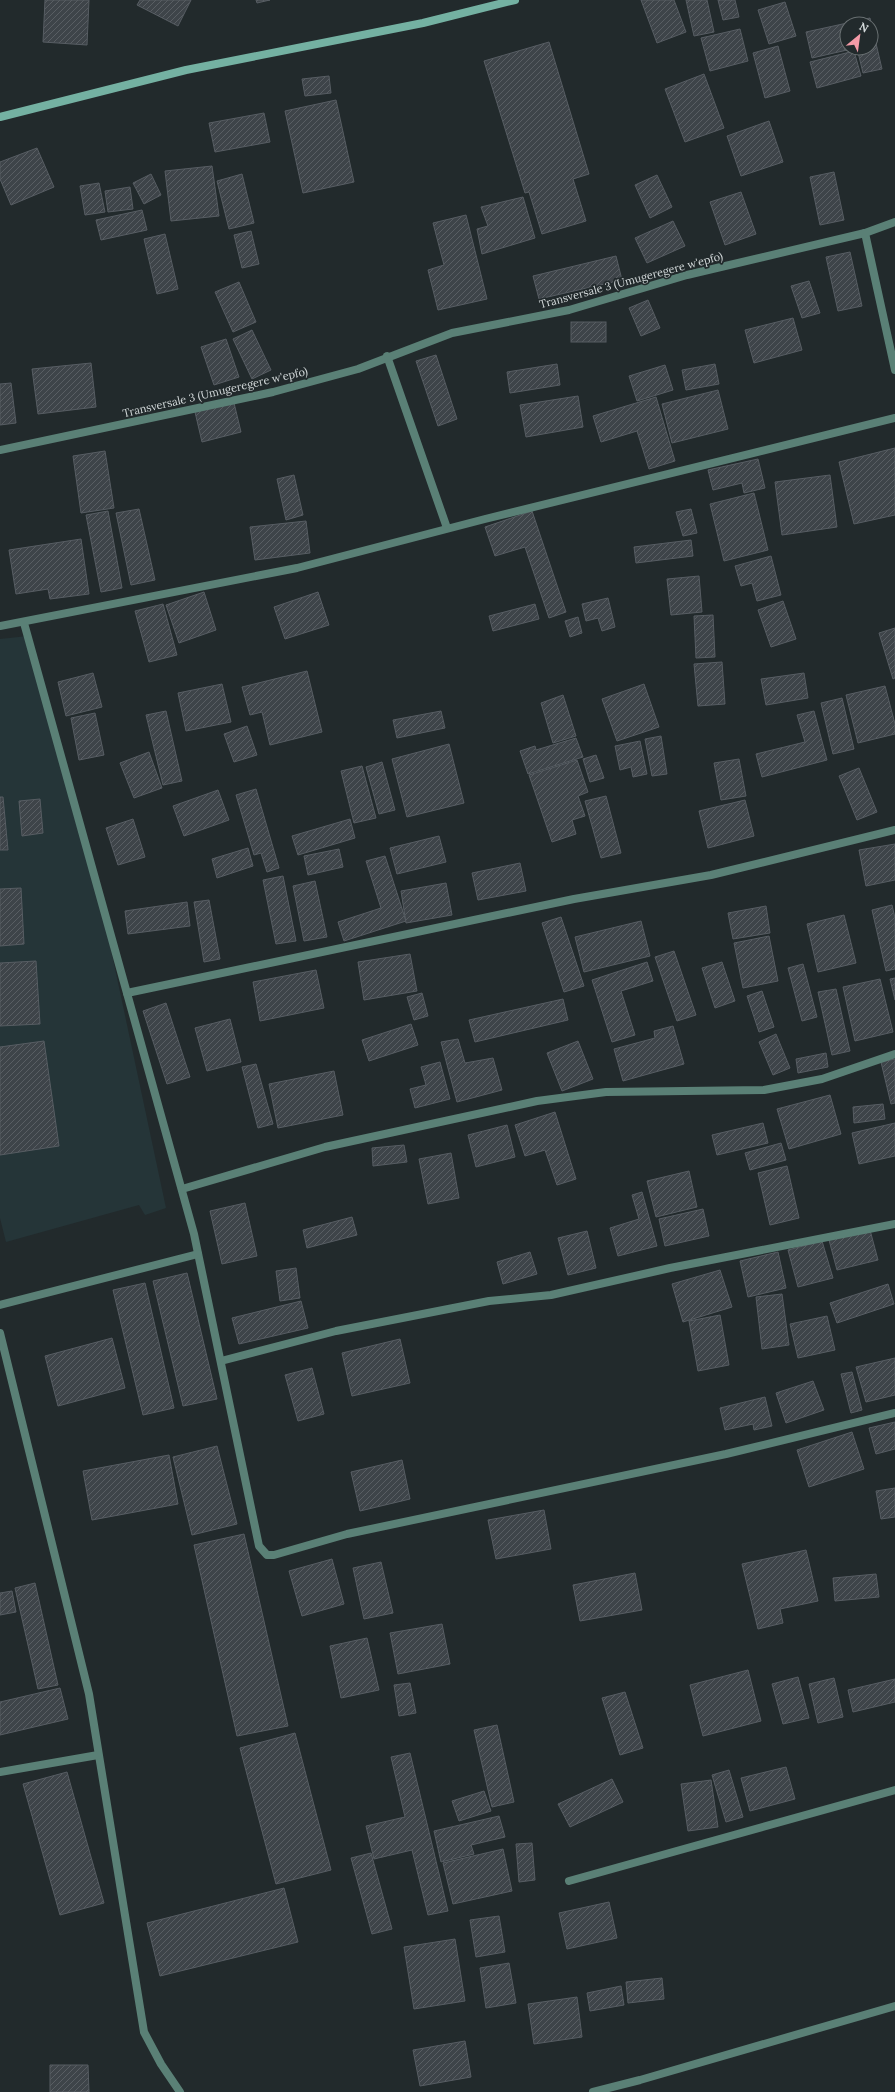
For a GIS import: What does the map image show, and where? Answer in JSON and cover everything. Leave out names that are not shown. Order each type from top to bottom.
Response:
[{"type":"street","points":[[0,117],[186,70],[423,23],[515,0]]},
{"type":"street","name":"Transversale 3 (Umugeregere w'epfo)","points":[[0,450],[272,392],[358,369],[388,356],[452,333],[569,310],[687,275],[865,233],[895,222]]},
{"type":"street","points":[[865,233],[895,370]]},
{"type":"street","points":[[388,356],[447,528]]},
{"type":"street","points":[[0,626],[24,623],[297,568],[447,528],[895,418]]},
{"type":"street","points":[[24,623],[182,1189],[198,1254],[259,1546],[267,1555],[274,1556],[348,1534],[719,1456],[895,1413]]},
{"type":"street","points":[[127,993],[574,899],[711,875],[895,830]]},
{"type":"street","points":[[182,1189],[326,1148],[537,1101],[606,1092],[764,1090],[822,1079],[895,1054]]},
{"type":"street","points":[[221,1361],[336,1331],[490,1301],[551,1295],[670,1268],[895,1224]]},
{"type":"street","points":[[0,1305],[198,1254]]},
{"type":"street","points":[[0,1333],[89,1694],[144,2032],[161,2064],[180,2092]]},
{"type":"street","points":[[0,1772],[98,1754]]},
{"type":"street","points":[[569,1881],[895,1790]]},
{"type":"street","points":[[593,2092],[640,2080],[895,2006]]},
{"type":"shaded area","points":[[28,636],[100,898],[166,1208],[145,1215],[139,1205],[6,1242],[0,1218],[0,639]]},
{"type":"building","points":[[45,0],[89,0],[87,45],[43,42]]},
{"type":"building","points":[[140,0],[191,0],[178,26],[137,5]]},
{"type":"building","points":[[256,0],[270,0],[257,3]]},
{"type":"building","points":[[641,0],[674,0],[686,32],[657,43]]},
{"type":"building","points":[[686,0],[707,0],[714,32],[694,36]]},
{"type":"building","points":[[718,0],[735,0],[739,17],[723,20]]},
{"type":"building","points":[[785,2],[796,36],[769,44],[758,10]]},
{"type":"building","points":[[839,25],[839,52],[812,58],[806,32]]},
{"type":"building","points":[[740,29],[748,61],[710,71],[701,38]]},
{"type":"building","points":[[549,42],[589,174],[573,179],[586,221],[542,234],[529,192],[525,193],[484,61]]},
{"type":"building","points":[[778,46],[790,91],[765,98],[753,53]]},
{"type":"building","points":[[839,55],[839,56],[855,56],[861,76],[817,88],[810,62]]},
{"type":"building","points":[[859,56],[879,56],[882,69],[863,73]]},
{"type":"building","points":[[704,74],[724,128],[685,142],[665,89]]},
{"type":"building","points":[[329,76],[331,93],[305,96],[302,79]]},
{"type":"building","points":[[336,100],[354,182],[303,193],[285,111]]},
{"type":"building","points":[[264,113],[270,142],[215,152],[209,123]]},
{"type":"building","points":[[769,121],[783,162],[741,176],[727,136]]},
{"type":"building","points":[[37,148],[54,187],[11,205],[0,179],[0,162]]},
{"type":"building","points":[[212,166],[219,216],[171,221],[165,171]]},
{"type":"building","points":[[834,172],[844,220],[820,225],[810,177]]},
{"type":"building","points":[[151,174],[161,195],[144,204],[133,183]]},
{"type":"building","points":[[242,174],[254,223],[229,229],[217,181]]},
{"type":"building","points":[[657,175],[672,207],[650,218],[635,185]]},
{"type":"building","points":[[99,183],[105,212],[85,215],[80,186]]},
{"type":"building","points":[[130,187],[133,209],[108,212],[105,191]]},
{"type":"building","points":[[741,192],[756,234],[725,245],[710,202]]},
{"type":"building","points":[[523,197],[535,238],[482,254],[477,229],[488,226],[481,207]]},
{"type":"building","points":[[142,210],[147,230],[101,240],[96,220]]},
{"type":"building","points":[[466,215],[487,299],[438,310],[428,270],[444,265],[433,223]]},
{"type":"building","points":[[673,221],[685,246],[647,263],[635,238]]},
{"type":"building","points":[[251,231],[259,264],[242,268],[234,235]]},
{"type":"building","points":[[165,234],[178,289],[157,294],[144,239]]},
{"type":"building","points":[[850,252],[862,306],[838,311],[826,257]]},
{"type":"building","points":[[616,256],[622,280],[539,299],[533,276]]},
{"type":"building","points":[[809,281],[820,313],[802,318],[791,286]]},
{"type":"building","points":[[239,282],[256,322],[233,332],[215,292]]},
{"type":"building","points":[[648,300],[660,328],[641,336],[629,308]]},
{"type":"building","points":[[793,318],[802,350],[754,363],[745,330]]},
{"type":"building","points":[[571,322],[606,322],[606,342],[571,342]]},
{"type":"building","points":[[252,330],[271,370],[252,379],[233,339]]},
{"type":"building","points":[[226,339],[239,377],[214,385],[201,347]]},
{"type":"building","points":[[436,355],[457,419],[438,426],[416,361]]},
{"type":"building","points":[[91,363],[96,407],[38,414],[32,369]]},
{"type":"building","points":[[557,364],[560,385],[510,393],[507,372]]},
{"type":"building","points":[[715,364],[719,384],[686,390],[682,370]]},
{"type":"building","points":[[665,365],[673,390],[637,401],[629,376]]},
{"type":"building","points":[[11,383],[16,423],[0,425],[0,384]]},
{"type":"building","points":[[718,390],[728,429],[672,443],[662,404]]},
{"type":"building","points":[[578,396],[583,427],[526,437],[520,405]]},
{"type":"building","points":[[656,397],[675,461],[649,469],[637,431],[601,442],[593,416]]},
{"type":"building","points":[[234,403],[241,432],[202,442],[195,412]]},
{"type":"building","points":[[895,448],[895,515],[854,524],[839,462]]},
{"type":"building","points":[[105,451],[114,508],[81,513],[73,456]]},
{"type":"building","points":[[758,459],[765,488],[744,493],[742,483],[713,490],[708,470]]},
{"type":"building","points":[[294,475],[303,515],[286,520],[277,479]]},
{"type":"building","points":[[830,475],[837,527],[782,535],[775,482]]},
{"type":"building","points":[[754,493],[768,550],[724,561],[710,504]]},
{"type":"building","points":[[139,509],[155,580],[131,585],[116,513]]},
{"type":"building","points":[[691,509],[697,533],[683,536],[676,512]]},
{"type":"building","points":[[108,511],[122,588],[101,592],[86,515]]},
{"type":"building","points":[[532,511],[566,612],[549,618],[525,547],[495,556],[485,527]]},
{"type":"building","points":[[306,521],[310,553],[255,560],[250,527]]},
{"type":"building","points":[[81,539],[89,594],[50,599],[48,589],[16,594],[9,550]]},
{"type":"building","points":[[691,540],[693,556],[636,563],[634,547]]},
{"type":"building","points":[[771,556],[781,595],[757,601],[752,583],[741,586],[735,566]]},
{"type":"building","points":[[699,576],[702,612],[671,615],[667,579]]},
{"type":"building","points":[[204,592],[216,630],[179,643],[166,605]]},
{"type":"building","points":[[318,592],[329,625],[285,639],[274,607]]},
{"type":"building","points":[[608,598],[615,627],[602,631],[598,618],[586,621],[582,604]]},
{"type":"building","points":[[783,601],[796,639],[771,647],[758,610]]},
{"type":"building","points":[[163,604],[177,655],[149,662],[135,611]]},
{"type":"building","points":[[535,604],[539,619],[493,631],[489,616]]},
{"type":"building","points":[[713,615],[715,657],[696,658],[694,616]]},
{"type":"building","points":[[578,617],[582,633],[570,637],[565,621]]},
{"type":"building","points":[[895,628],[895,678],[893,679],[879,633]]},
{"type":"building","points":[[722,662],[725,704],[698,706],[694,664]]},
{"type":"building","points":[[307,671],[322,732],[270,745],[262,712],[250,715],[242,687]]},
{"type":"building","points":[[93,673],[102,707],[66,716],[58,682]]},
{"type":"building","points":[[804,673],[808,698],[766,705],[761,679]]},
{"type":"building","points":[[222,684],[231,722],[186,731],[178,693]]},
{"type":"building","points":[[644,684],[659,727],[617,741],[602,699]]},
{"type":"building","points":[[885,686],[895,724],[895,734],[858,743],[846,695]]},
{"type":"building","points":[[563,695],[576,736],[553,743],[541,703]]},
{"type":"building","points":[[842,698],[854,749],[833,754],[821,703]]},
{"type":"building","points":[[166,711],[182,781],[163,785],[146,715]]},
{"type":"building","points":[[441,711],[445,728],[397,738],[393,720]]},
{"type":"building","points":[[814,711],[827,760],[762,777],[756,754],[805,742],[797,715]]},
{"type":"building","points":[[95,713],[104,755],[79,760],[71,718]]},
{"type":"building","points":[[247,726],[257,755],[234,762],[224,734]]},
{"type":"building","points":[[661,736],[667,774],[652,776],[645,739]]},
{"type":"building","points":[[576,738],[583,757],[528,774],[520,751],[535,746],[536,750]]},
{"type":"building","points":[[640,741],[647,774],[633,777],[631,767],[620,770],[615,746]]},
{"type":"building","points":[[449,744],[464,803],[407,817],[392,759]]},
{"type":"building","points":[[149,752],[162,788],[134,798],[120,763]]},
{"type":"building","points":[[596,755],[604,778],[590,782],[583,759]]},
{"type":"building","points":[[739,759],[746,796],[721,800],[714,763]]},
{"type":"building","points":[[577,760],[588,792],[578,796],[585,816],[572,820],[576,834],[552,842],[529,775]]},
{"type":"building","points":[[382,762],[395,810],[379,814],[366,767]]},
{"type":"building","points":[[362,766],[376,818],[354,823],[341,771]]},
{"type":"building","points":[[859,768],[877,812],[857,820],[839,776]]},
{"type":"building","points":[[256,789],[279,868],[267,872],[261,853],[254,855],[236,795]]},
{"type":"building","points":[[218,790],[229,820],[184,836],[173,806]]},
{"type":"building","points":[[606,796],[621,853],[601,858],[585,801]]},
{"type":"building","points":[[0,797],[3,797],[8,850],[0,850]]},
{"type":"building","points":[[40,799],[43,833],[22,836],[19,801]]},
{"type":"building","points":[[745,800],[754,836],[708,848],[699,811]]},
{"type":"building","points":[[133,819],[145,857],[118,865],[106,828]]},
{"type":"building","points":[[350,819],[355,838],[298,855],[292,836]]},
{"type":"building","points":[[439,836],[446,862],[397,874],[390,848]]},
{"type":"building","points":[[895,844],[895,880],[866,886],[859,850]]},
{"type":"building","points":[[248,848],[253,866],[217,878],[212,859]]},
{"type":"building","points":[[339,849],[343,867],[308,875],[304,856]]},
{"type":"building","points":[[385,856],[406,921],[344,941],[338,922],[381,908],[366,861]]},
{"type":"building","points":[[520,863],[526,891],[478,900],[472,873]]},
{"type":"building","points":[[283,876],[296,941],[276,944],[263,880]]},
{"type":"building","points":[[315,881],[327,937],[304,941],[293,886]]},
{"type":"building","points":[[446,883],[452,915],[406,923],[401,891]]},
{"type":"building","points":[[21,888],[24,944],[0,946],[0,889]]},
{"type":"building","points":[[209,900],[220,959],[204,962],[194,902]]},
{"type":"building","points":[[187,902],[190,926],[128,934],[125,911]]},
{"type":"building","points":[[892,905],[895,918],[895,969],[886,971],[872,910]]},
{"type":"building","points":[[766,906],[770,933],[733,939],[728,913]]},
{"type":"building","points":[[844,915],[856,963],[818,972],[807,924]]},
{"type":"building","points":[[561,917],[584,986],[564,992],[542,923]]},
{"type":"building","points":[[641,921],[650,956],[584,972],[575,937]]},
{"type":"building","points":[[769,936],[778,981],[743,988],[734,943]]},
{"type":"building","points":[[674,951],[696,1015],[677,1021],[655,957]]},
{"type":"building","points":[[410,954],[417,991],[364,1000],[358,962]]},
{"type":"building","points":[[36,961],[40,1024],[0,1026],[0,963]]},
{"type":"building","points":[[647,962],[653,981],[621,991],[635,1035],[612,1042],[592,980]]},
{"type":"building","points":[[722,962],[735,1001],[715,1008],[702,968]]},
{"type":"building","points":[[803,964],[817,1017],[802,1021],[788,968]]},
{"type":"building","points":[[316,970],[324,1008],[260,1021],[253,982]]},
{"type":"building","points":[[895,978],[895,1000],[890,979]]},
{"type":"building","points":[[880,979],[893,1032],[855,1041],[843,987]]},
{"type":"building","points":[[836,989],[850,1051],[832,1055],[818,992]]},
{"type":"building","points":[[762,991],[774,1027],[759,1032],[747,996]]},
{"type":"building","points":[[422,993],[428,1016],[414,1020],[407,997]]},
{"type":"building","points":[[563,999],[568,1020],[475,1042],[469,1020]]},
{"type":"building","points":[[166,1003],[190,1077],[167,1084],[143,1011]]},
{"type":"building","points":[[230,1019],[241,1062],[207,1071],[195,1028]]},
{"type":"building","points":[[411,1024],[418,1045],[369,1061],[362,1040]]},
{"type":"building","points":[[673,1026],[684,1064],[623,1081],[614,1049],[655,1038],[654,1031]]},
{"type":"building","points":[[776,1034],[790,1068],[773,1075],[759,1042]]},
{"type":"building","points":[[458,1039],[465,1063],[493,1058],[502,1090],[457,1102],[441,1042]]},
{"type":"building","points":[[44,1041],[59,1146],[0,1155],[0,1047]]},
{"type":"building","points":[[578,1041],[593,1079],[562,1091],[547,1053]]},
{"type":"building","points":[[826,1053],[828,1067],[798,1073],[796,1059]]},
{"type":"building","points":[[895,1059],[895,1103],[891,1104],[881,1062]]},
{"type":"building","points":[[440,1062],[450,1099],[415,1108],[410,1089],[426,1085],[421,1067]]},
{"type":"building","points":[[256,1064],[273,1124],[258,1128],[242,1067]]},
{"type":"building","points":[[334,1071],[343,1115],[278,1128],[269,1084]]},
{"type":"building","points":[[830,1095],[841,1134],[789,1149],[777,1109]]},
{"type":"building","points":[[883,1104],[885,1119],[854,1123],[853,1107]]},
{"type":"building","points":[[555,1112],[576,1179],[557,1185],[545,1150],[525,1156],[515,1125]]},
{"type":"building","points":[[763,1123],[768,1143],[717,1155],[712,1135]]},
{"type":"building","points":[[895,1123],[895,1156],[859,1164],[852,1133]]},
{"type":"building","points":[[507,1125],[515,1157],[476,1167],[468,1135]]},
{"type":"building","points":[[781,1143],[786,1160],[750,1170],[745,1153]]},
{"type":"building","points":[[404,1145],[407,1162],[373,1166],[372,1148]]},
{"type":"building","points":[[451,1153],[459,1198],[428,1204],[419,1159]]},
{"type":"building","points":[[787,1166],[799,1218],[770,1225],[758,1173]]},
{"type":"building","points":[[689,1171],[697,1207],[656,1217],[647,1181]]},
{"type":"building","points":[[642,1192],[657,1246],[618,1256],[610,1228],[639,1219],[632,1195]]},
{"type":"building","points":[[245,1203],[257,1256],[222,1264],[210,1211]]},
{"type":"building","points":[[703,1209],[709,1236],[665,1246],[659,1219]]},
{"type":"building","points":[[352,1217],[357,1235],[307,1248],[303,1230]]},
{"type":"building","points":[[870,1230],[878,1260],[837,1270],[829,1240]]},
{"type":"building","points":[[587,1231],[596,1268],[568,1275],[558,1238]]},
{"type":"building","points":[[822,1241],[833,1278],[798,1287],[788,1250]]},
{"type":"building","points":[[530,1252],[537,1274],[503,1284],[497,1262]]},
{"type":"building","points":[[778,1252],[786,1288],[748,1297],[740,1261]]},
{"type":"building","points":[[296,1268],[300,1298],[280,1301],[276,1271]]},
{"type":"building","points":[[720,1270],[732,1307],[683,1322],[672,1284]]},
{"type":"building","points":[[187,1273],[217,1399],[183,1406],[153,1281]]},
{"type":"building","points":[[145,1283],[174,1408],[143,1415],[113,1290]]},
{"type":"building","points":[[888,1284],[894,1304],[837,1323],[830,1303]]},
{"type":"building","points":[[782,1294],[789,1345],[762,1349],[756,1297]]},
{"type":"building","points":[[301,1301],[308,1328],[239,1344],[232,1318]]},
{"type":"building","points":[[720,1315],[729,1365],[698,1371],[689,1321]]},
{"type":"building","points":[[827,1316],[835,1350],[798,1358],[790,1324]]},
{"type":"building","points":[[112,1338],[125,1388],[58,1406],[45,1356]]},
{"type":"building","points":[[400,1339],[410,1383],[352,1396],[342,1353]]},
{"type":"building","points":[[895,1358],[895,1395],[866,1402],[856,1367]]},
{"type":"building","points":[[312,1368],[324,1414],[298,1421],[285,1375]]},
{"type":"building","points":[[852,1372],[862,1410],[851,1413],[841,1374]]},
{"type":"building","points":[[813,1381],[824,1410],[786,1423],[776,1393]]},
{"type":"building","points":[[765,1397],[772,1426],[754,1430],[753,1424],[725,1430],[720,1408]]},
{"type":"building","points":[[895,1422],[895,1449],[876,1454],[869,1428]]},
{"type":"building","points":[[852,1432],[864,1469],[809,1487],[797,1450]]},
{"type":"building","points":[[217,1446],[237,1524],[192,1535],[173,1457]]},
{"type":"building","points":[[169,1455],[178,1504],[92,1520],[83,1471]]},
{"type":"building","points":[[402,1460],[410,1499],[360,1511],[351,1472]]},
{"type":"building","points":[[895,1488],[895,1517],[881,1519],[876,1491]]},
{"type":"building","points":[[544,1510],[551,1549],[496,1559],[488,1520]]},
{"type":"building","points":[[244,1534],[288,1726],[237,1736],[194,1545]]},
{"type":"building","points":[[806,1550],[818,1601],[780,1609],[783,1623],[758,1629],[742,1564]]},
{"type":"building","points":[[332,1559],[344,1604],[302,1616],[289,1571]]},
{"type":"building","points":[[381,1562],[393,1613],[364,1619],[353,1568]]},
{"type":"building","points":[[635,1573],[642,1610],[580,1621],[573,1585]]},
{"type":"building","points":[[876,1574],[879,1597],[835,1601],[833,1578]]},
{"type":"building","points":[[35,1583],[58,1685],[38,1689],[15,1588]]},
{"type":"building","points":[[12,1591],[16,1612],[0,1615],[0,1593]]},
{"type":"building","points":[[442,1624],[450,1664],[398,1674],[390,1633]]},
{"type":"building","points":[[367,1638],[379,1690],[341,1698],[330,1646]]},
{"type":"building","points":[[748,1670],[761,1721],[703,1736],[690,1685]]},
{"type":"building","points":[[798,1677],[809,1718],[783,1724],[772,1684]]},
{"type":"building","points":[[834,1678],[843,1717],[818,1723],[809,1684]]},
{"type":"building","points":[[895,1679],[895,1702],[853,1712],[848,1690]]},
{"type":"building","points":[[410,1683],[416,1713],[399,1716],[394,1685]]},
{"type":"building","points":[[60,1688],[68,1719],[0,1735],[0,1702]]},
{"type":"building","points":[[625,1692],[643,1748],[620,1755],[602,1698]]},
{"type":"building","points":[[497,1725],[514,1802],[492,1807],[474,1730]]},
{"type":"building","points":[[295,1733],[331,1870],[276,1884],[240,1748]]},
{"type":"building","points":[[410,1753],[448,1911],[428,1915],[412,1850],[374,1859],[366,1826],[405,1817],[391,1757]]},
{"type":"building","points":[[786,1767],[795,1799],[750,1811],[741,1778]]},
{"type":"building","points":[[729,1770],[743,1817],[726,1822],[712,1775]]},
{"type":"building","points":[[67,1772],[104,1903],[60,1915],[23,1784]]},
{"type":"building","points":[[612,1779],[623,1802],[570,1827],[558,1804]]},
{"type":"building","points":[[711,1780],[718,1827],[688,1831],[681,1784]]},
{"type":"building","points":[[484,1791],[491,1811],[459,1821],[452,1801]]},
{"type":"building","points":[[499,1816],[505,1837],[471,1845],[474,1854],[441,1862],[434,1831]]},
{"type":"building","points":[[532,1843],[535,1880],[519,1882],[516,1844]]},
{"type":"building","points":[[503,1849],[512,1891],[453,1904],[443,1863]]},
{"type":"building","points":[[371,1853],[392,1929],[372,1934],[351,1858]]},
{"type":"building","points":[[284,1888],[298,1942],[160,1976],[147,1923]]},
{"type":"building","points":[[609,1902],[617,1938],[567,1949],[559,1913]]},
{"type":"building","points":[[499,1916],[505,1952],[476,1957],[470,1920]]},
{"type":"building","points":[[455,1939],[465,2001],[414,2009],[404,1947]]},
{"type":"building","points":[[509,1963],[516,2003],[486,2008],[480,1968]]},
{"type":"building","points":[[662,1978],[664,1999],[628,2003],[626,1982]]},
{"type":"building","points":[[621,1986],[624,2005],[590,2011],[587,1993]]},
{"type":"building","points":[[577,1997],[582,2037],[534,2044],[528,2004]]},
{"type":"building","points":[[465,2041],[471,2077],[420,2086],[413,2050]]},
{"type":"building","points":[[50,2065],[88,2065],[89,2092],[50,2092]]}]
